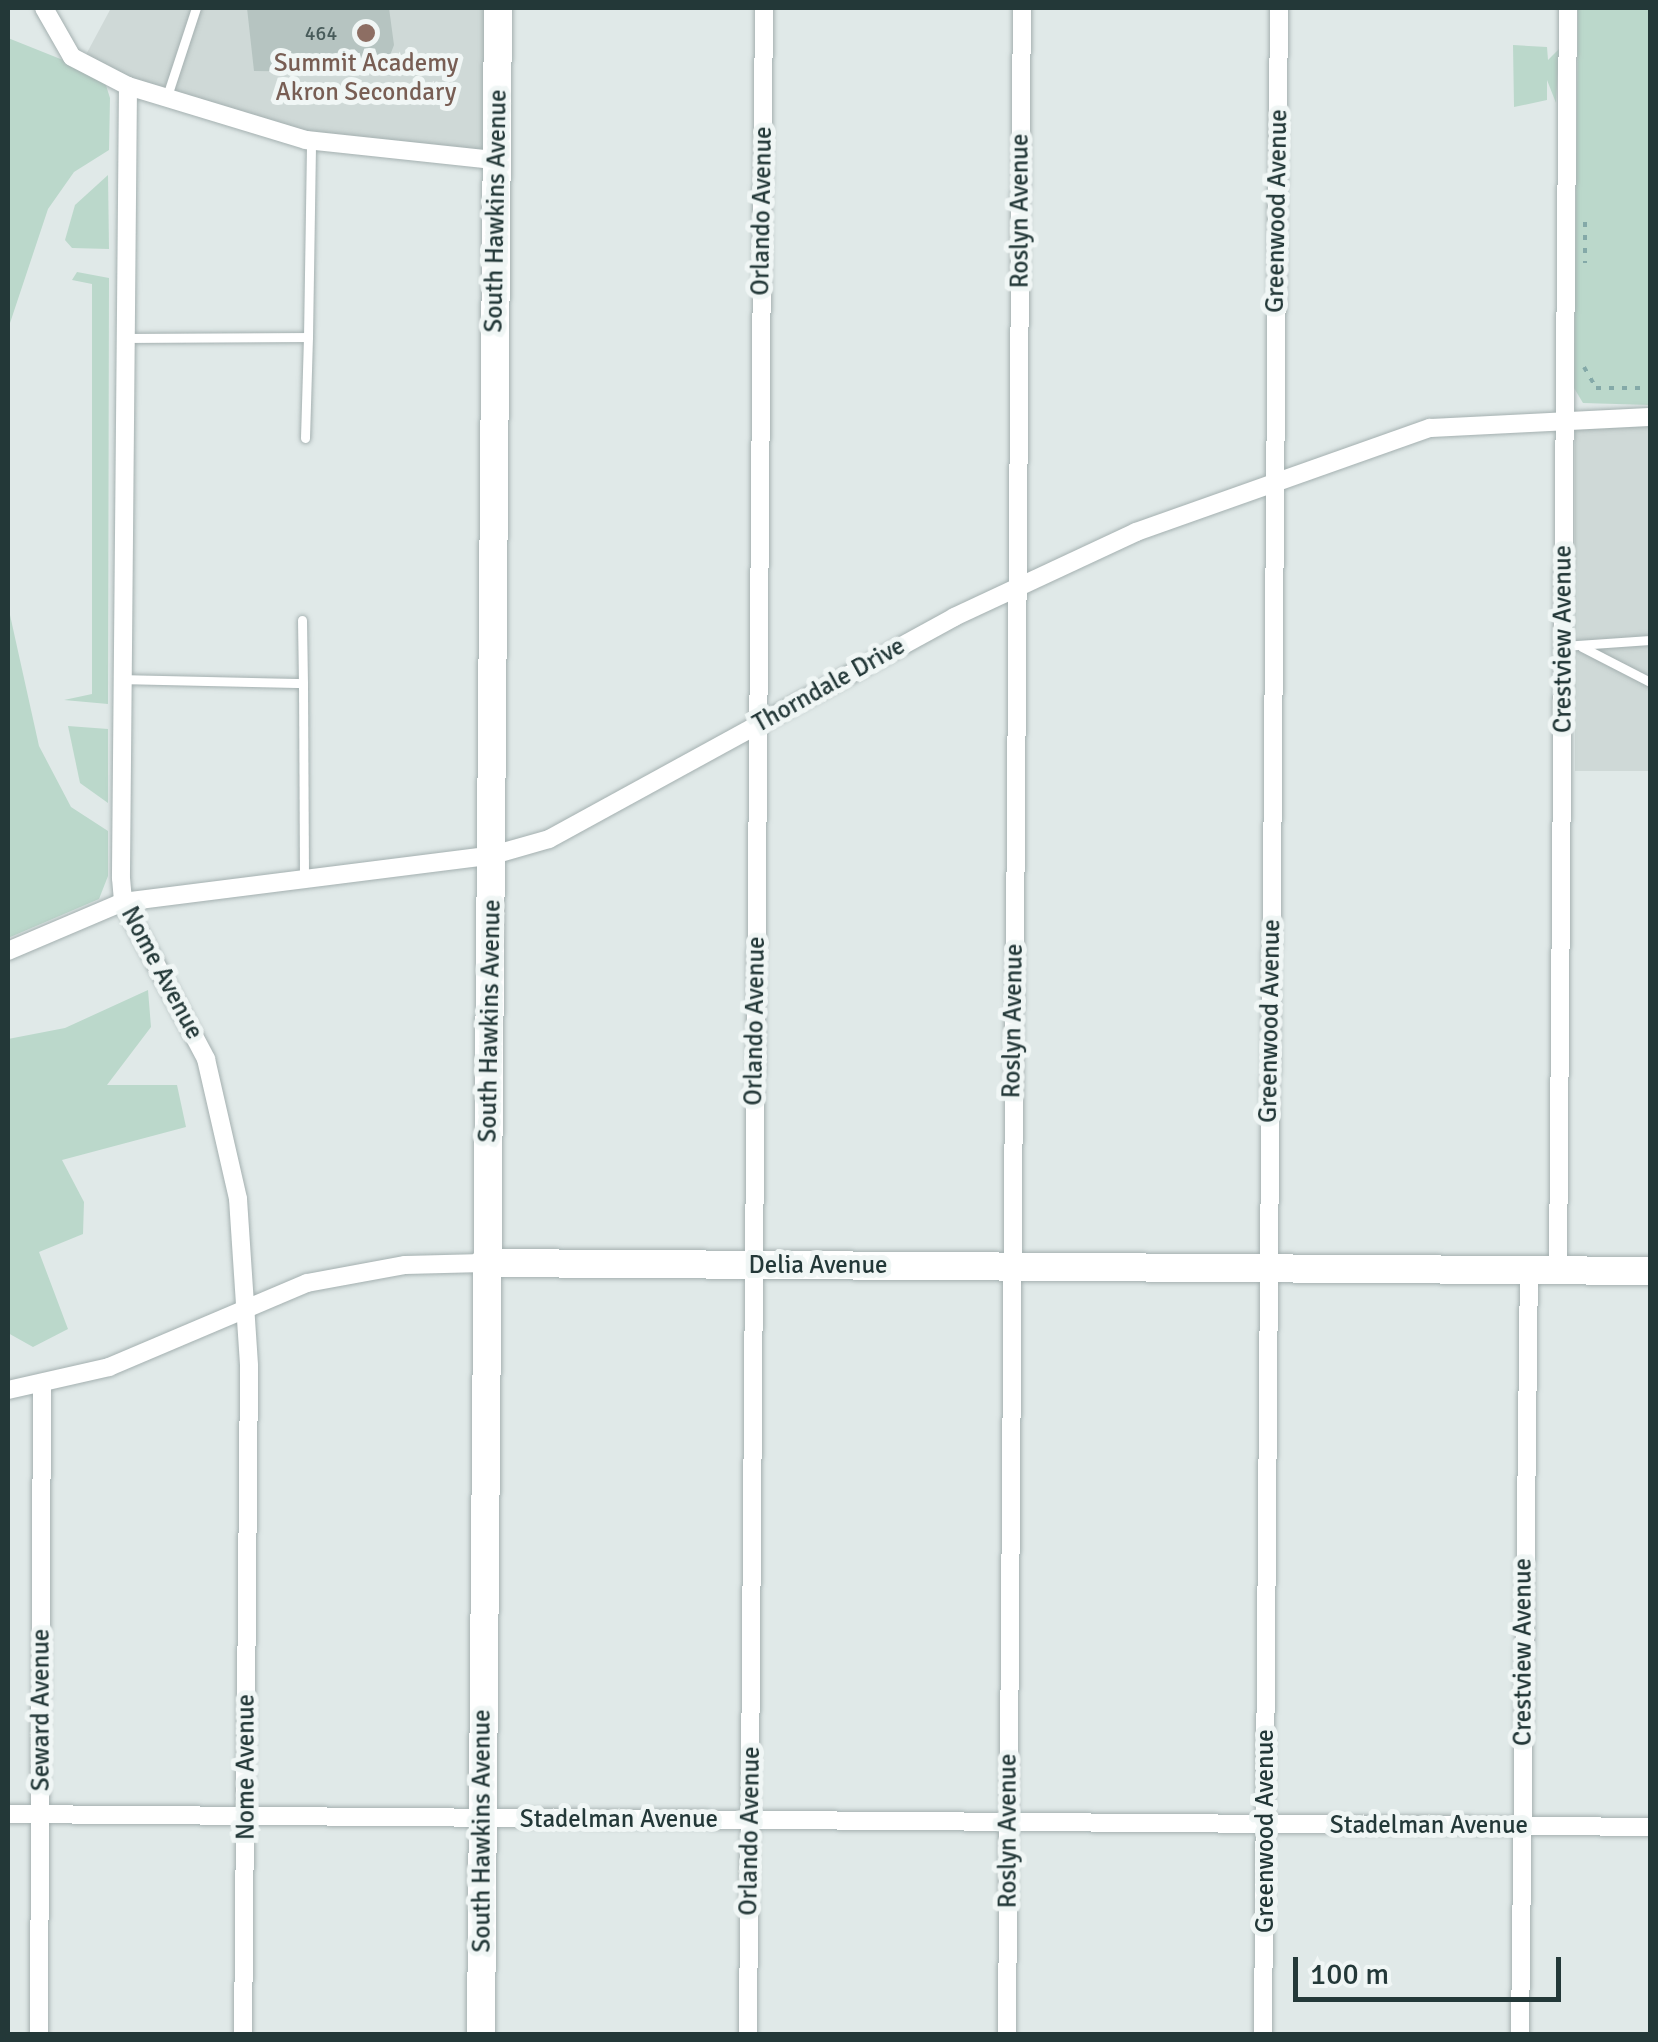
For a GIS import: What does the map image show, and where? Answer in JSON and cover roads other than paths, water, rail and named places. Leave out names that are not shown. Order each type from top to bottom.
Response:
[{"type":"main road","name":"South Hawkins Avenue","points":[[481,2034],[484,1263],[492,856],[498,8]]},
{"type":"main road","name":"Delia Avenue","points":[[484,1263],[1650,1271]]},
{"type":"street","points":[[44,8],[72,57],[128,86],[166,99],[311,141],[494,160]]},
{"type":"street","name":"Orlando Avenue","points":[[748,2034],[764,8]]},
{"type":"street","name":"Roslyn Avenue","points":[[1006,2034],[1022,8]]},
{"type":"street","name":"Greenwood Avenue","points":[[1263,2034],[1279,8]]},
{"type":"street","name":"Crestview Avenue","points":[[1558,1270],[1573,646],[1564,415],[1568,8]]},
{"type":"street","name":"Nome Avenue","points":[[128,86],[122,338],[122,902],[190,1018],[220,1102],[248,1303],[243,2034]]},
{"type":"street","name":"Thorndale Drive","points":[[8,952],[122,902],[492,856],[549,839],[1015,590],[1275,482],[1430,428],[1564,415],[1650,417]]},
{"type":"street","name":"Delia Avenue","points":[[8,1390],[42,1385],[126,1361],[248,1303],[363,1270],[484,1263]]},
{"type":"street","name":"Crestview Avenue","points":[[1520,2034],[1529,1270]]},
{"type":"street","name":"Seward Avenue","points":[[39,2034],[42,1385]]},
{"type":"street","name":"Stadelman Avenue","points":[[8,1814],[1650,1827]]},
{"type":"lane","points":[[166,99],[196,8]]},
{"type":"lane","points":[[305,438],[311,141]]},
{"type":"lane","points":[[122,338],[308,337]]},
{"type":"lane","points":[[302,620],[304,879]]},
{"type":"lane","points":[[1573,646],[1650,640]]},
{"type":"lane","points":[[1573,646],[1650,682]]},
{"type":"lane","points":[[122,679],[303,682]]},
{"type":"place","name":"Summit Academy Akron Secondary","points":[[366,33]]}]
